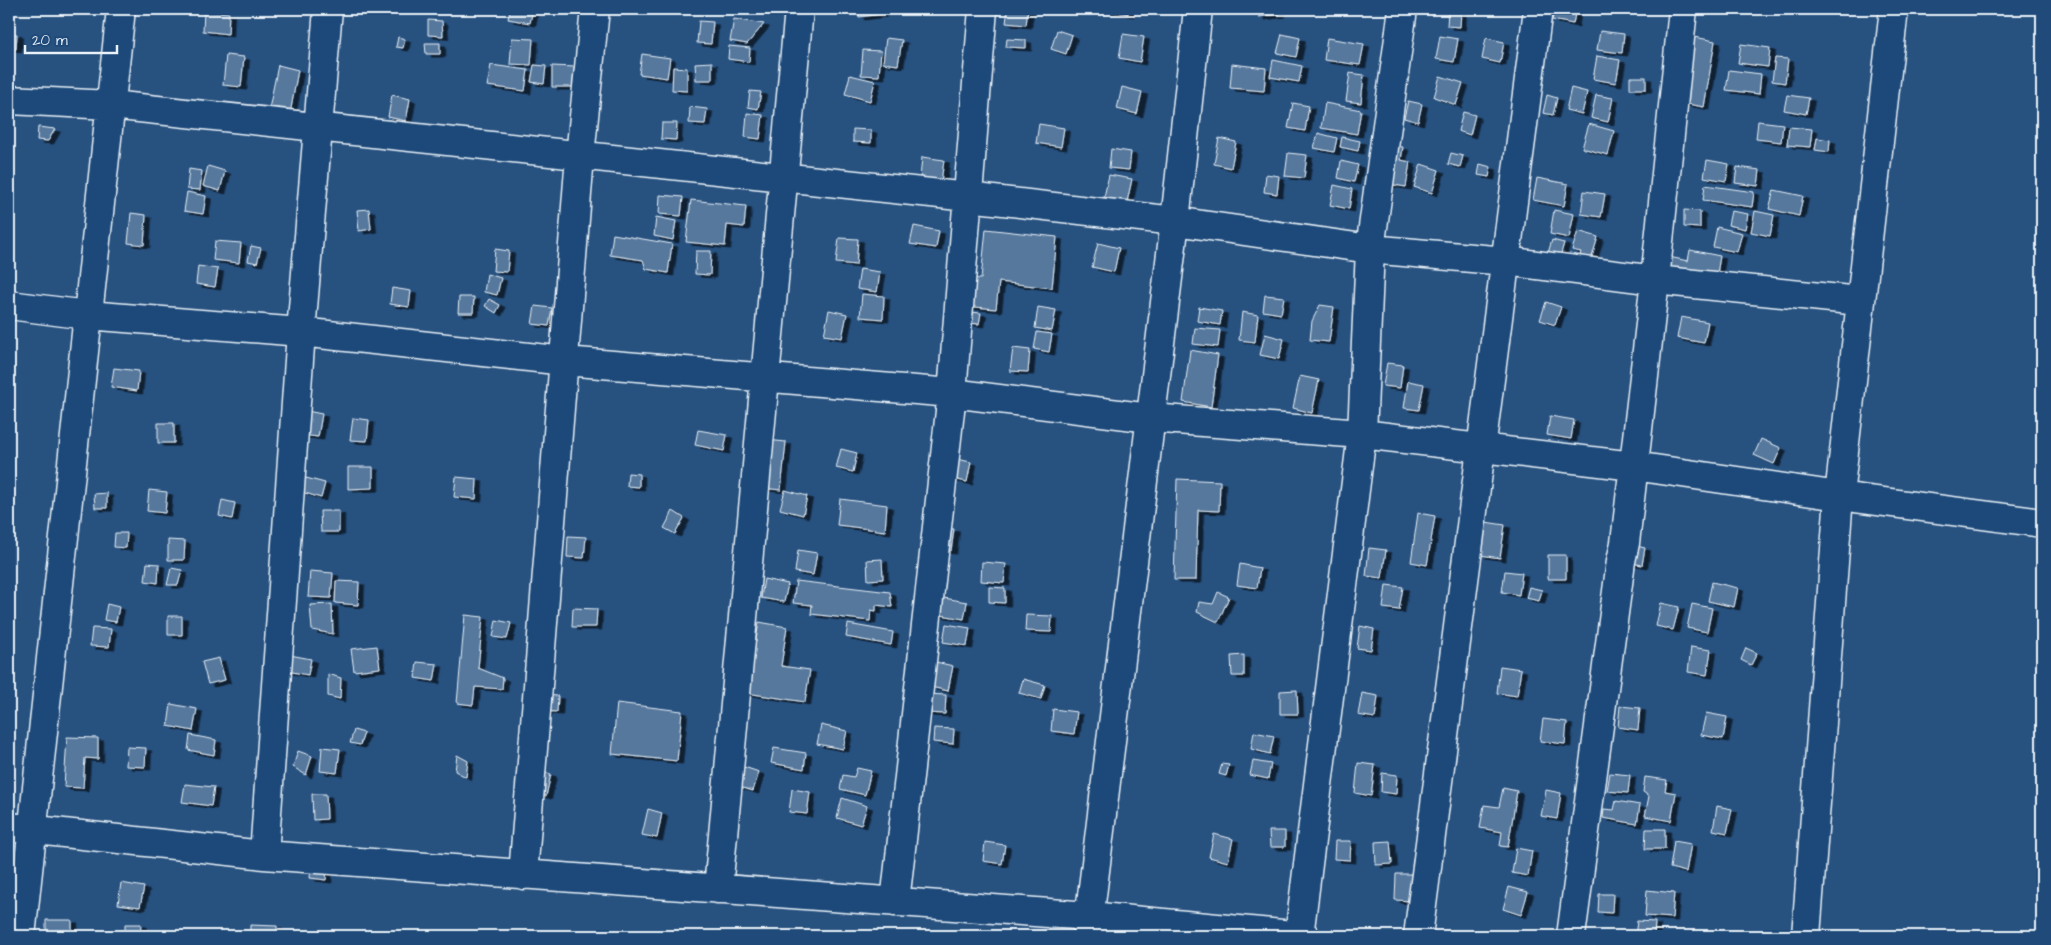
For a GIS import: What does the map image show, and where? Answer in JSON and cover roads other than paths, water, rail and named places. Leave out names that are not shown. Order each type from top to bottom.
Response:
[{"type":"street","points":[[21,936],[21,829],[87,315],[121,9]]},
{"type":"street","points":[[264,855],[302,332],[328,9]]},
{"type":"street","points":[[523,875],[580,156],[595,9]]},
{"type":"street","points":[[718,889],[799,9]]},
{"type":"street","points":[[895,902],[952,392],[983,9]]},
{"type":"street","points":[[1088,926],[1175,221],[1198,9]]},
{"type":"street","points":[[1299,936],[1362,434],[1370,249],[1403,9]]},
{"type":"street","points":[[1418,936],[1538,9]]},
{"type":"street","points":[[1571,936],[1634,466],[1683,9]]},
{"type":"street","points":[[1806,936],[1840,496],[1860,301],[1894,9]]},
{"type":"street","points":[[9,100],[111,105],[784,177],[1175,221],[1370,249],[1506,261],[1655,280],[1860,301]]},
{"type":"street","points":[[9,305],[87,315],[302,332],[565,361],[952,392],[1150,418],[1362,434],[1634,466],[2042,523]]},
{"type":"street","points":[[21,829],[264,855],[895,902],[1088,926],[1305,936]]}]
